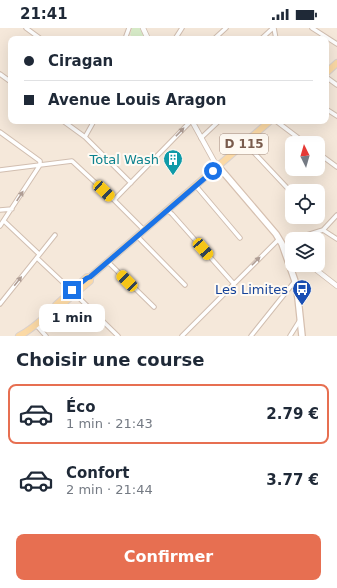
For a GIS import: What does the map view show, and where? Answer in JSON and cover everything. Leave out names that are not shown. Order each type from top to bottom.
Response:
[{"type":"main road","points":[[329,70],[337,63]]},
{"type":"main road","name":"D 115","points":[[19,336],[25,334],[36,325],[55,308],[56,305],[108,262],[267,124]]},
{"type":"main road","points":[[218,166],[285,247]]},
{"type":"main road","points":[[293,272],[298,298],[302,336]]},
{"type":"street","points":[[26,28],[37,36]]},
{"type":"street","points":[[217,36],[226,28]]},
{"type":"street","points":[[264,36],[273,28]]},
{"type":"street","points":[[312,28],[324,36]]},
{"type":"street","points":[[329,79],[337,86]]},
{"type":"street","points":[[67,124],[85,137],[131,182]]},
{"type":"street","points":[[85,137],[92,124]]},
{"type":"street","points":[[114,200],[188,124]]},
{"type":"street","points":[[193,124],[214,162],[218,166]]},
{"type":"street","points":[[201,138],[216,124]]},
{"type":"street","points":[[280,124],[296,136]]},
{"type":"street","points":[[0,132],[40,161],[40,165],[0,226]]},
{"type":"street","points":[[245,143],[285,186]]},
{"type":"street","points":[[325,158],[337,167]]},
{"type":"street","points":[[0,170],[72,161],[144,230]]},
{"type":"street","points":[[196,186],[240,238]]},
{"type":"street","points":[[0,210],[12,209]]},
{"type":"street","points":[[167,210],[234,284]]},
{"type":"street","points":[[317,232],[323,230],[337,215]]},
{"type":"street","points":[[4,221],[118,336]]},
{"type":"street","points":[[323,230],[337,239]]},
{"type":"street","points":[[0,304],[55,235]]},
{"type":"street","points":[[137,236],[185,285]]},
{"type":"street","points":[[182,336],[279,239]]},
{"type":"street","points":[[108,262],[154,307]]},
{"type":"street","points":[[319,272],[337,286]]},
{"type":"street","points":[[250,336],[295,281]]},
{"type":"street","points":[[290,336],[300,320]]},
{"type":"street","points":[[36,325],[46,336]]},
{"type":"shaded area","points":[[0,28],[337,28],[337,336],[0,336]]},
{"type":"green space","points":[[132,28],[140,28],[144,36],[131,36],[130,35]]},
{"type":"place","name":"Total Wash","points":[[173,176]]},
{"type":"place","name":"Les Limites","points":[[302,306]]},
{"type":"route","points":[[72,290],[90,277],[213,171]]}]
